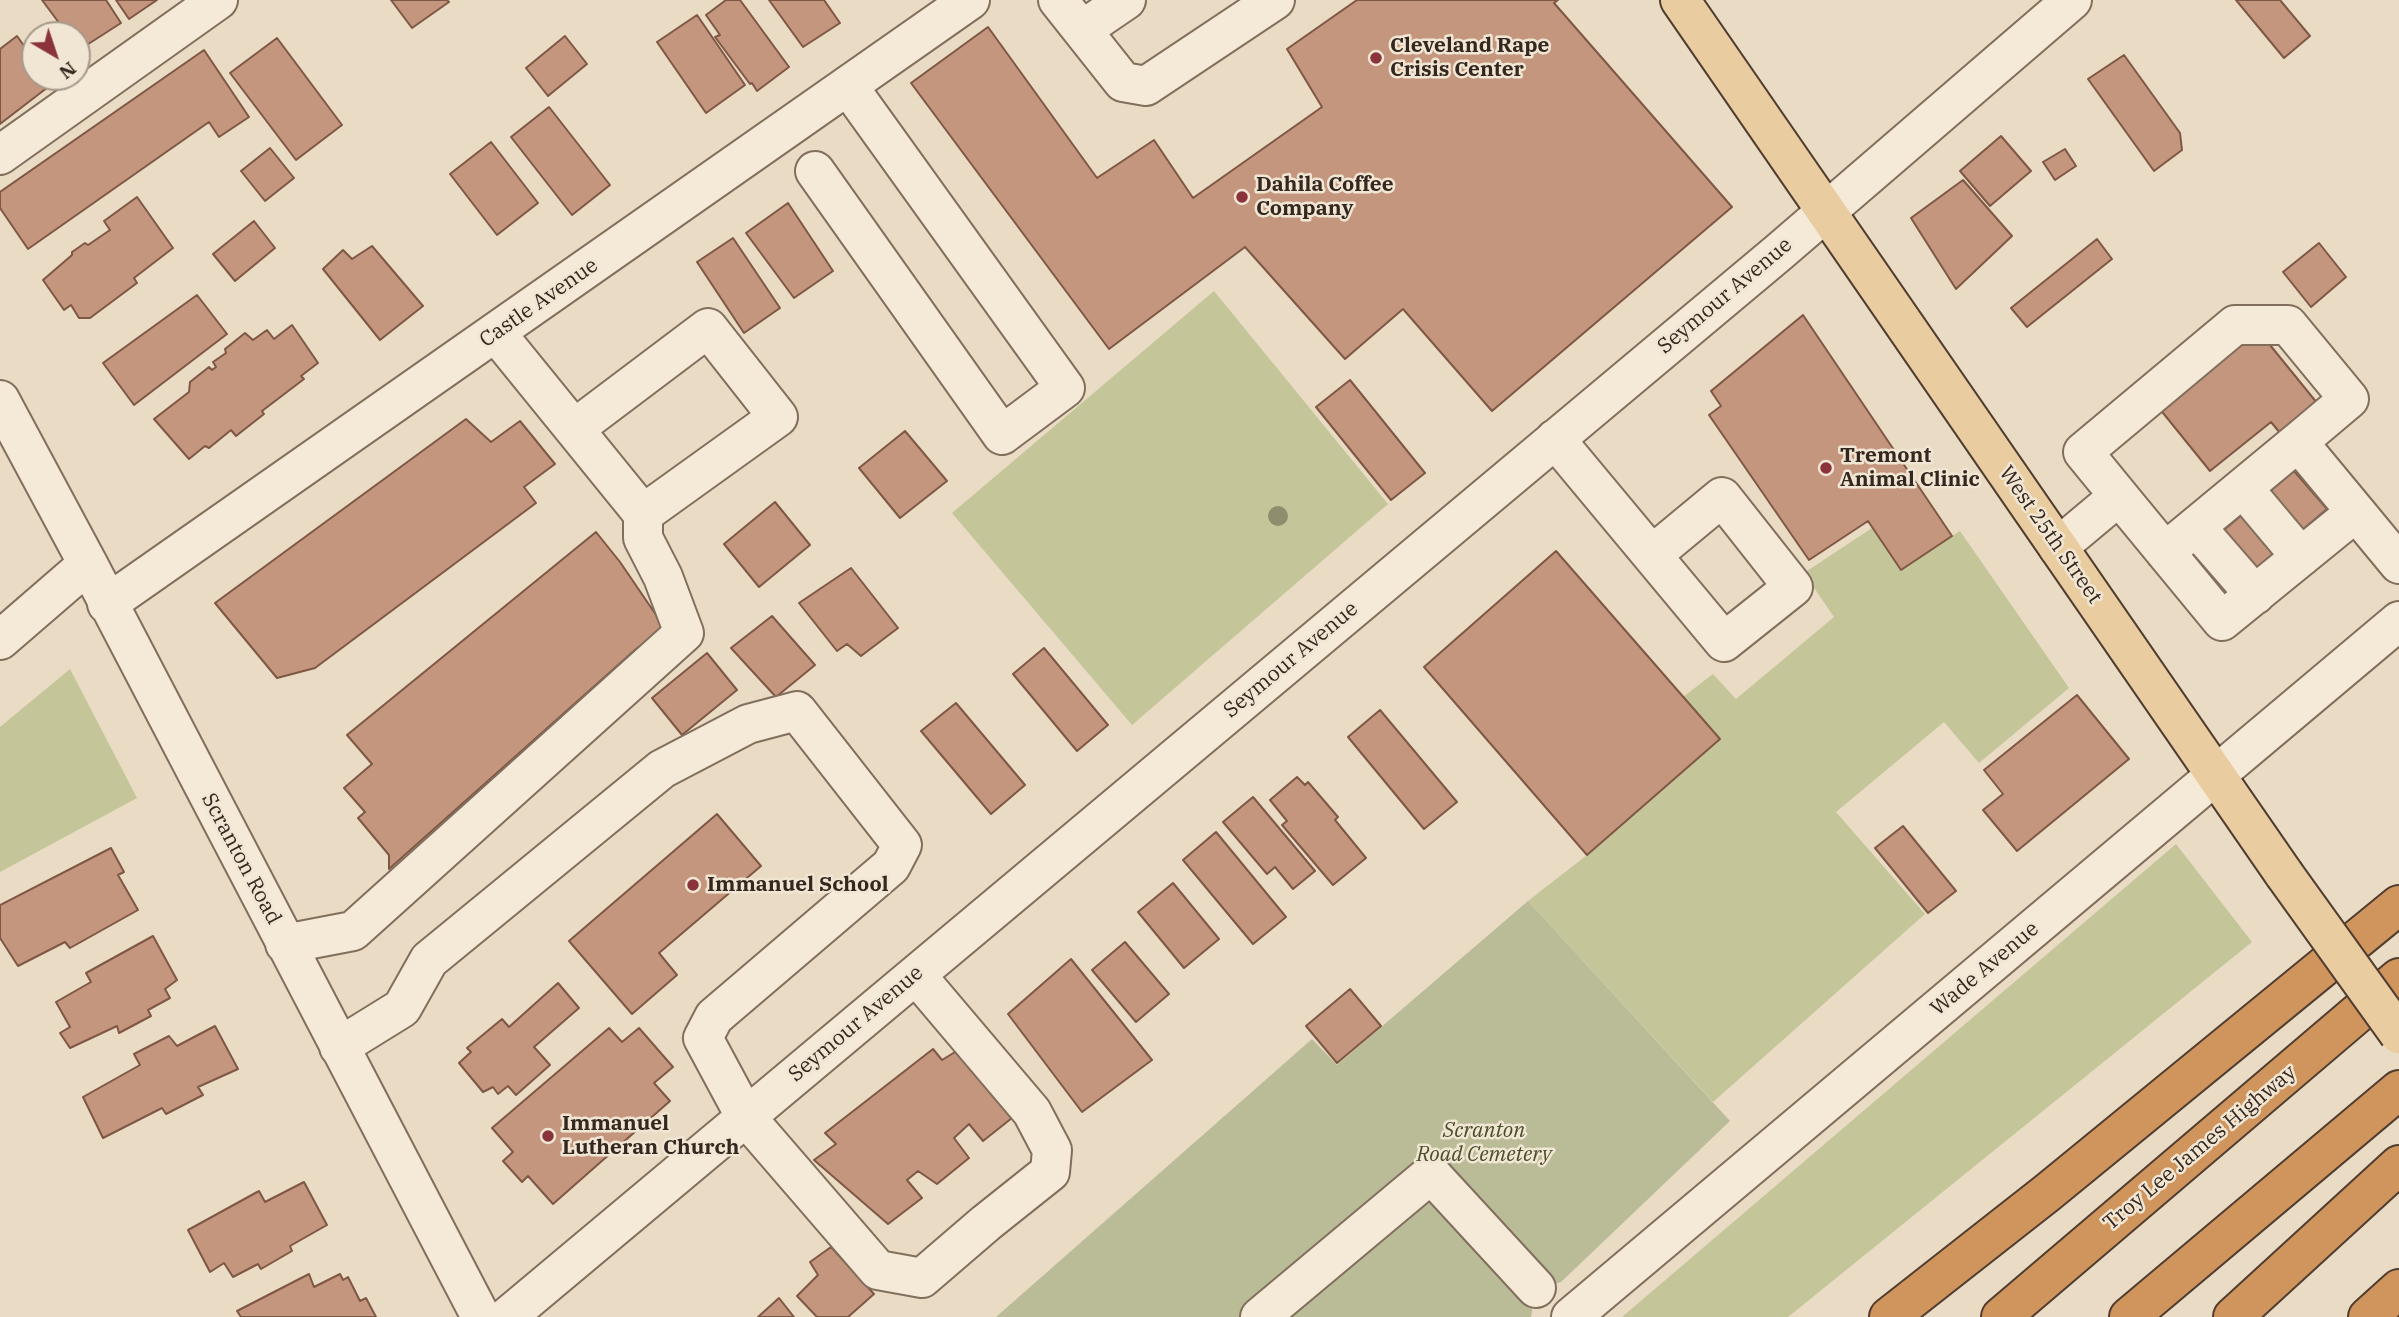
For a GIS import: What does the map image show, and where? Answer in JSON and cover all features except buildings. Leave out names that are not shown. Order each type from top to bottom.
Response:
[{"type":"highway","points":[[1889,1317],[2047,1193],[2399,905]]},
{"type":"highway","name":"Troy Lee James Highway","points":[[2001,1317],[2399,978]]},
{"type":"highway","points":[[2129,1317],[2399,1090]]},
{"type":"highway","points":[[2233,1317],[2399,1165]]},
{"type":"highway","points":[[1882,1317],[1935,1280]]},
{"type":"highway","points":[[2368,1317],[2399,1289]]},
{"type":"main road","name":"West 25th Street","points":[[1680,0],[2284,874],[2399,1034]]},
{"type":"street","points":[[0,155],[218,0]]},
{"type":"street","name":"Castle Avenue","points":[[107,604],[970,0]]},
{"type":"street","points":[[1058,0],[1123,82],[1146,86],[1275,0]]},
{"type":"street","points":[[1082,30],[1126,0]]},
{"type":"street","name":"Seymour Avenue","points":[[507,1317],[1826,212],[2072,0]]},
{"type":"street","points":[[816,171],[1002,435],[1065,388],[848,86]]},
{"type":"street","points":[[2165,552],[2349,399],[2288,325],[2235,325],[2082,452],[2222,621],[2356,512]]},
{"type":"street","points":[[574,429],[708,328],[778,417],[643,514]]},
{"type":"street","points":[[285,944],[353,931],[684,633],[663,578],[643,538],[643,514],[496,333]]},
{"type":"street","name":"Scranton Road","points":[[0,400],[481,1317]]},
{"type":"street","points":[[1555,439],[1652,555]]},
{"type":"street","points":[[2298,442],[2399,564]]},
{"type":"street","points":[[2243,488],[2301,557]]},
{"type":"street","points":[[2058,547],[2119,496]]},
{"type":"street","points":[[2196,527],[2255,595]]},
{"type":"street","points":[[0,640],[88,565]]},
{"type":"street","name":"Wade Avenue","points":[[1571,1317],[2399,621]]},
{"type":"street","points":[[339,1047],[402,1008],[429,960],[662,769],[748,724],[797,711],[902,845],[891,866],[714,1017],[703,1038],[745,1116],[878,1269],[922,1278],[1050,1172],[1052,1150],[1032,1112],[916,975]]},
{"type":"street","points":[[1260,1317],[1432,1174],[1536,1288]]},
{"type":"green space","points":[[1214,291],[1388,504],[1132,725],[952,513]]},
{"type":"green space","points":[[1872,528],[1952,536],[1960,531],[2069,688],[1979,763],[1944,722],[1836,812],[1925,914],[1713,1102],[1528,901],[1587,855],[1719,740],[1683,697],[1713,674],[1736,699],[1834,617],[1804,573]]},
{"type":"green space","points":[[70,669],[137,798],[0,872],[0,727]]},
{"type":"green space","points":[[2176,844],[2252,942],[1788,1317],[1622,1317]]},
{"type":"green space","name":"Scranton Road Cemetery","points":[[1528,901],[1730,1121],[1561,1282],[1536,1288],[1531,1317],[996,1317],[1312,1039],[1337,1065]]},
{"type":"place","name":"Cleveland Rape Crisis Center","points":[[1376,58]]},
{"type":"place","name":"Dahila Coffee Company","points":[[1242,197]]},
{"type":"place","name":"Tremont Animal Clinic","points":[[1826,468]]},
{"type":"place","name":"Immanuel School","points":[[693,885]]},
{"type":"place","name":"Immanuel Lutheran Church","points":[[548,1136]]}]
